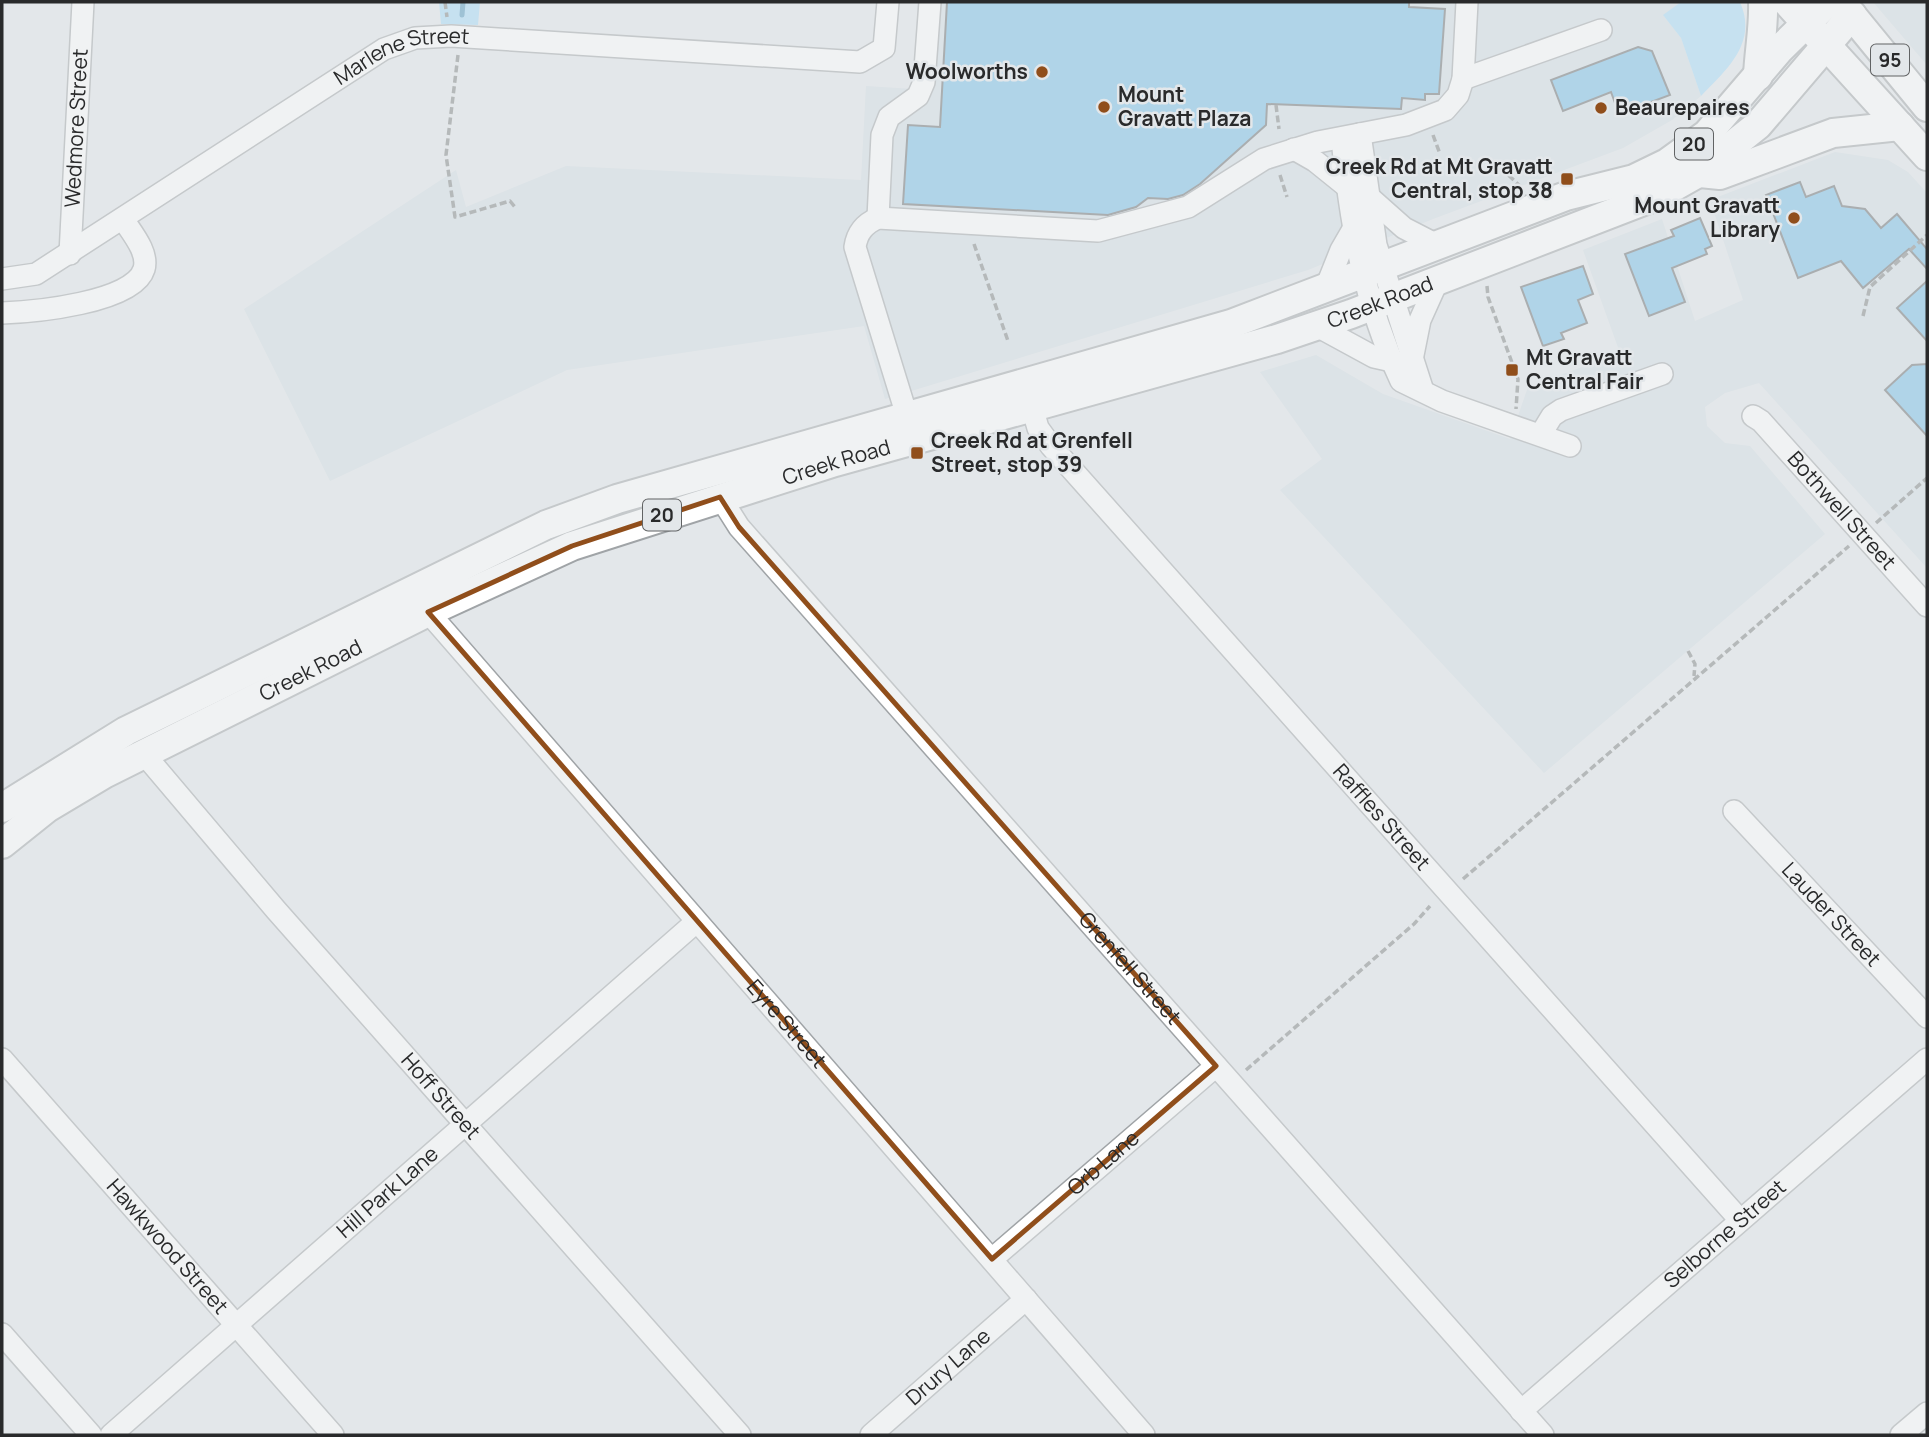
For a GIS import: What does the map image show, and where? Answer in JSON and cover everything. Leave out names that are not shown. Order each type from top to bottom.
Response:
[{"type":"main road","points":[[1758,76],[1759,46],[1764,26],[1763,2]]},
{"type":"main road","name":"Creek Road","points":[[2,808],[126,731],[546,525],[617,499],[1231,324],[1566,196],[1649,173],[1707,134],[1758,76],[1796,12],[1840,6],[1825,44],[1758,125],[1698,173],[1633,205],[1317,326],[720,497],[572,546],[428,612],[71,792],[2,844]]},
{"type":"main road","name":"95","points":[[1840,6],[1927,107]]},
{"type":"main road","name":"95","points":[[1796,12],[1927,156]]},
{"type":"main road","points":[[1698,173],[1720,175],[1833,134],[1899,126]]},
{"type":"street","name":"Wedmore Street","points":[[70,254],[83,2]]},
{"type":"street","name":"Marlene Street","points":[[2,279],[36,275],[384,49],[415,38],[452,36],[860,62],[884,48],[888,2]]},
{"type":"street","points":[[878,218],[882,135],[889,117],[918,96],[924,82],[930,2]]},
{"type":"street","points":[[907,416],[855,247],[856,236],[869,222],[878,218],[1098,231],[1188,207],[1250,166],[1294,149],[1406,125],[1445,110],[1458,95],[1463,79],[1468,2]]},
{"type":"street","points":[[1463,79],[1601,30]]},
{"type":"street","points":[[1351,136],[1346,186],[1352,232],[1372,272],[1382,302],[1392,361],[1404,385],[1570,446]]},
{"type":"street","points":[[1351,136],[1368,196],[1372,272]]},
{"type":"street","points":[[1294,149],[1315,161],[1346,186]]},
{"type":"street","points":[[1368,196],[1404,228],[1439,246]]},
{"type":"street","points":[[2,313],[44,312],[85,303],[137,280],[144,268],[144,253],[124,219]]},
{"type":"street","points":[[1325,290],[1341,250],[1352,232]]},
{"type":"street","points":[[1413,355],[1420,320],[1438,280]]},
{"type":"street","points":[[1382,302],[1413,355],[1423,391]]},
{"type":"street","points":[[1317,326],[1374,357],[1392,361]]},
{"type":"street","points":[[1541,434],[1552,416],[1561,410],[1662,374]]},
{"type":"street","name":"Raffles Street","points":[[1032,407],[1038,428],[1051,446],[1740,1220]]},
{"type":"street","name":"Bothwell Street","points":[[1753,416],[1770,430],[1927,606]]},
{"type":"street","name":"Grenfell Street","points":[[720,497],[739,527],[1543,1435]]},
{"type":"street","name":"Eyre Street","points":[[428,612],[1144,1435]]},
{"type":"street","name":"Hoff Street","points":[[144,754],[165,783],[740,1435]]},
{"type":"street","name":"Lauder Street","points":[[1734,811],[1927,1017]]},
{"type":"street","name":"Hill Park Lane","points":[[111,1435],[696,922]]},
{"type":"street","name":"Hawkwood Street","points":[[2,1059],[332,1435]]},
{"type":"street","name":"Selborne Street","points":[[1521,1411],[1927,1059]]},
{"type":"street","name":"Orb Lane","points":[[992,1259],[1216,1066]]},
{"type":"street","name":"Drury Lane","points":[[871,1435],[1026,1299]]},
{"type":"street","points":[[2,1334],[91,1435]]},
{"type":"street","points":[[1901,1435],[1927,1413]]},
{"type":"path","points":[[445,2],[458,58],[446,155],[455,217],[510,201],[515,207]]},
{"type":"path","points":[[1276,105],[1279,129]]},
{"type":"path","points":[[1278,166],[1287,197]]},
{"type":"path","points":[[967,224],[1008,341]]},
{"type":"path","points":[[1863,316],[1870,287],[1927,235]]},
{"type":"path","points":[[1487,285],[1488,297],[1518,379],[1520,397],[1511,424]]},
{"type":"path","points":[[1463,878],[1927,478]]},
{"type":"path","points":[[1688,651],[1695,663],[1694,678]]},
{"type":"path","points":[[1231,1084],[1414,924],[1430,906]]},
{"type":"highlighted area","points":[[720,497],[739,527],[1216,1066],[992,1259],[428,612],[572,546]]},
{"type":"shaded area","points":[[439,2],[480,2],[478,25],[441,24]]},
{"type":"shaded area","name":"Mount Gravatt Plaza","points":[[918,2],[1681,2],[1664,16],[1681,38],[1701,96],[1672,120],[1623,148],[1433,219],[1308,270],[885,399],[864,326],[567,370],[330,481],[244,309],[456,170],[466,207],[566,166],[861,180],[866,86],[913,89]]},
{"type":"shaded area","points":[[1681,2],[1740,2],[1745,17],[1745,30],[1737,54],[1721,76],[1701,96],[1681,38],[1663,15]]},
{"type":"shaded area","points":[[1873,2],[1927,2],[1927,65]]},
{"type":"shaded area","points":[[1835,152],[1888,160],[1908,172],[1927,193],[1927,568],[1759,383],[1725,393],[1705,407],[1707,426],[1725,443],[1750,446],[1825,534],[1544,773],[1280,490],[1322,459],[1260,372],[1316,355],[1383,394],[1510,439],[1528,387],[1620,353],[1583,250],[1662,219],[1695,321],[1743,300],[1710,200]]},
{"type":"building","name":"Mount Gravatt Plaza","points":[[947,2],[1409,2],[1409,7],[1445,9],[1439,94],[1425,94],[1425,100],[1402,98],[1401,109],[1267,104],[1266,125],[1200,184],[1183,195],[1168,199],[1148,198],[1136,207],[1108,215],[903,204],[908,125],[940,127]]},
{"type":"building","points":[[1638,47],[1652,51],[1670,95],[1619,114],[1611,92],[1563,111],[1551,80]]},
{"type":"building","points":[[1800,182],[1806,197],[1834,186],[1842,206],[1865,209],[1881,228],[1897,214],[1927,249],[1927,269],[1909,249],[1863,288],[1841,261],[1798,278],[1766,195]]},
{"type":"building","points":[[1700,218],[1712,246],[1705,249],[1707,254],[1672,268],[1685,302],[1649,316],[1625,254],[1674,236],[1671,230]]},
{"type":"building","points":[[1583,266],[1593,294],[1578,300],[1587,323],[1561,333],[1564,339],[1543,346],[1521,287]]},
{"type":"building","points":[[1927,281],[1927,341],[1897,308]]},
{"type":"building","points":[[1927,364],[1927,436],[1885,390],[1912,365]]},
{"type":"waterway","points":[[462,15],[463,2]]},
{"type":"place","name":"Woolworths","points":[[1042,72]]},
{"type":"place","name":"Mount Gravatt Plaza","points":[[1104,107]]},
{"type":"place","name":"Beaurepaires","points":[[1601,108]]},
{"type":"place","name":"Creek Rd at Mt Gravatt Central, stop 38","points":[[1567,179]]},
{"type":"place","name":"Mount Gravatt Library","points":[[1794,218]]},
{"type":"place","name":"Mt Gravatt Central Fair","points":[[1512,370]]},
{"type":"place","name":"Creek Rd at Grenfell Street, stop 39","points":[[917,453]]}]
